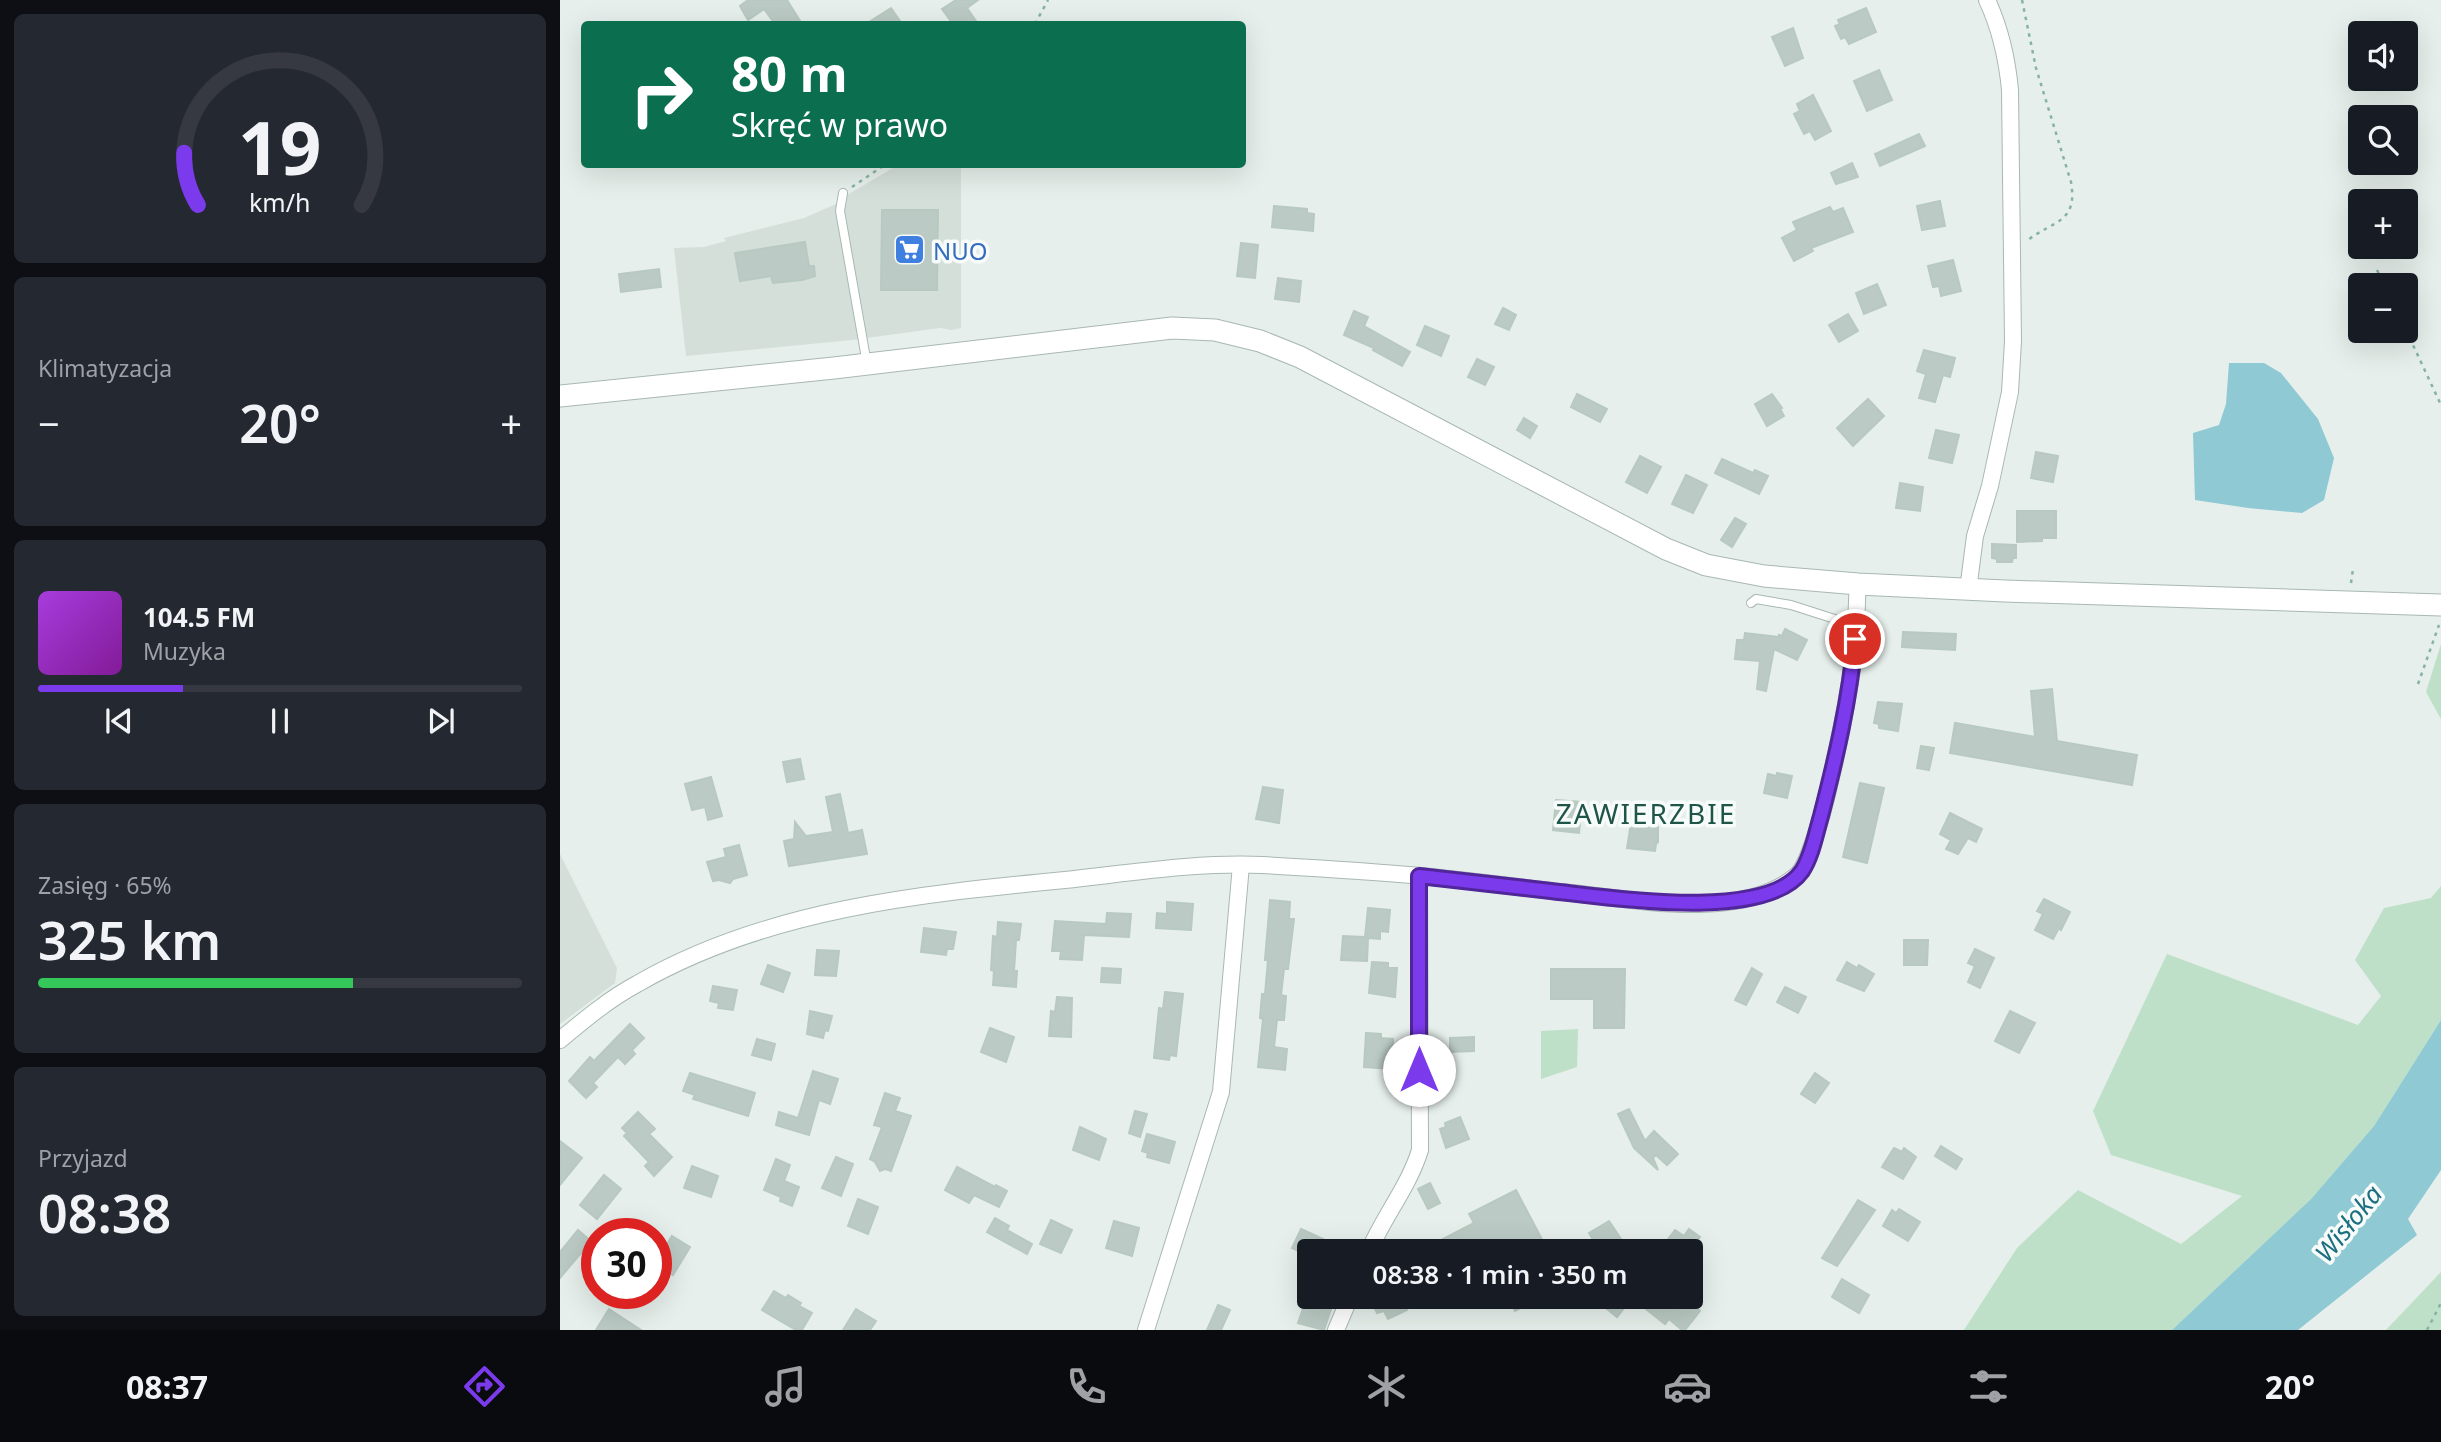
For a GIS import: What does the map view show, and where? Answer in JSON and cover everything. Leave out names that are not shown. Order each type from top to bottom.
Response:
[{"type":"street","points":[[1968,590],[1975,536],[1990,486],[2010,392],[2013,341],[2010,90],[1999,26],[1987,0]]},
{"type":"street","points":[[560,396],[1172,328],[1215,330],[1260,341],[1300,357],[1666,549],[1706,565],[1764,576],[1968,590],[2350,593],[2440,615]]},
{"type":"street","points":[[560,1040],[585,1019],[637,984],[714,947],[774,925],[806,917],[882,901],[977,887],[1241,865],[1419,876],[1664,903],[1726,902],[1754,897],[1780,887],[1802,870],[1818,825],[1846,697],[1856,623],[1858,584]]},
{"type":"street","points":[[1146,1330],[1221,1092],[1241,865]]},
{"type":"street","points":[[1374,1239],[1413,1173],[1420,1150],[1419,876]]},
{"type":"street","points":[[1336,1330],[1345,1309]]},
{"type":"lane","points":[[844,193],[840,211],[867,364]]},
{"type":"lane","points":[[1751,603],[1756,599],[1791,605],[1856,623]]},
{"type":"path","points":[[1037,21],[1048,0]]},
{"type":"path","points":[[2012,253],[2031,237],[2064,218],[2073,198],[2071,182],[2036,68],[2022,0]]},
{"type":"path","points":[[844,193],[880,168]]},
{"type":"path","points":[[2412,343],[2441,405]]},
{"type":"path","points":[[2350,593],[2353,569]]},
{"type":"path","points":[[2418,684],[2440,615]]},
{"type":"path","points":[[2427,1330],[2441,1303]]},
{"type":"shaded area","points":[[893,168],[961,168],[961,328],[940,328],[852,340],[686,356],[674,248],[704,247],[726,241],[724,238],[804,218],[836,204]]},
{"type":"shaded area","points":[[560,854],[617,968],[615,983],[560,1024]]},
{"type":"green space","points":[[2441,644],[2441,719],[2426,692]]},
{"type":"green space","points":[[2441,886],[2441,1020],[2374,1126],[2311,1199],[2172,1330],[1964,1330],[2017,1248],[2078,1190],[2181,1244],[2242,1196],[2111,1155],[2093,1111],[2167,954],[2358,1025],[2381,996],[2355,960],[2384,908],[2431,898]]},
{"type":"green space","points":[[1578,1029],[1577,1067],[1541,1079],[1541,1031]]},
{"type":"green space","points":[[2441,1272],[2441,1330],[2386,1330]]},
{"type":"water","points":[[2229,363],[2264,363],[2281,373],[2318,419],[2334,458],[2324,500],[2302,513],[2195,500],[2193,433],[2219,425],[2226,404]]},
{"type":"water","name":"Wisłoka","points":[[2441,1020],[2441,1170],[2408,1219],[2417,1235],[2298,1330],[2172,1330],[2311,1199],[2374,1126]]},
{"type":"building","points":[[748,0],[787,0],[800,21],[773,21],[764,9],[748,20],[740,6]]},
{"type":"building","points":[[956,0],[978,0],[967,8],[976,21],[951,21],[942,9]]},
{"type":"building","points":[[891,8],[900,21],[871,21]]},
{"type":"building","points":[[1866,8],[1876,32],[1849,44],[1845,37],[1841,39],[1835,26],[1840,24],[1838,20]]},
{"type":"building","points":[[1793,28],[1803,58],[1785,66],[1772,37]]},
{"type":"building","points":[[1879,70],[1892,100],[1867,111],[1854,81]]},
{"type":"building","points":[[1813,95],[1831,131],[1815,140],[1810,131],[1804,134],[1794,114],[1800,111],[1797,104]]},
{"type":"building","points":[[1919,134],[1925,146],[1880,166],[1875,154]]},
{"type":"building","points":[[1852,163],[1858,177],[1836,184],[1831,173]]},
{"type":"building","points":[[1940,201],[1945,226],[1922,230],[1917,206]]},
{"type":"building","points":[[1274,206],[1307,209],[1307,213],[1314,214],[1313,231],[1272,227]]},
{"type":"building","points":[[1830,207],[1833,212],[1843,208],[1853,232],[1811,248],[1813,251],[1794,261],[1782,238],[1797,230],[1793,222]]},
{"type":"building","name":"NUO","points":[[882,210],[938,210],[937,290],[881,290]]},
{"type":"building","points":[[805,242],[809,266],[814,266],[815,276],[773,283],[771,276],[740,281],[735,253]]},
{"type":"building","points":[[1241,243],[1258,245],[1255,278],[1237,276]]},
{"type":"building","points":[[1953,260],[1961,291],[1941,296],[1939,286],[1933,287],[1928,266]]},
{"type":"building","points":[[659,269],[661,287],[621,292],[619,274]]},
{"type":"building","points":[[1278,278],[1301,281],[1299,302],[1275,299]]},
{"type":"building","points":[[1877,284],[1886,305],[1864,314],[1856,293]]},
{"type":"building","points":[[1503,308],[1516,315],[1509,330],[1495,324]]},
{"type":"building","points":[[1354,311],[1368,317],[1364,326],[1410,352],[1402,366],[1373,350],[1374,348],[1344,335]]},
{"type":"building","points":[[1848,314],[1858,331],[1839,342],[1829,325]]},
{"type":"building","points":[[1425,326],[1449,336],[1441,356],[1417,345]]},
{"type":"building","points":[[1924,350],[1955,358],[1950,377],[1943,375],[1935,402],[1919,398],[1926,374],[1917,371]]},
{"type":"building","points":[[1477,359],[1494,367],[1485,385],[1468,377]]},
{"type":"building","points":[[1577,394],[1607,409],[1600,422],[1571,407]]},
{"type":"building","points":[[1772,394],[1784,416],[1767,426],[1755,404]]},
{"type":"building","points":[[1868,399],[1884,416],[1853,446],[1837,428]]},
{"type":"building","points":[[1524,418],[1537,426],[1530,438],[1517,430]]},
{"type":"building","points":[[1936,430],[1959,435],[1952,463],[1929,458]]},
{"type":"building","points":[[2036,452],[2058,456],[2053,482],[2031,478]]},
{"type":"building","points":[[1640,456],[1661,467],[1647,493],[1626,482]]},
{"type":"building","points":[[1722,459],[1753,473],[1755,470],[1768,476],[1759,494],[1715,473]]},
{"type":"building","points":[[1686,475],[1707,485],[1693,513],[1672,504]]},
{"type":"building","points":[[1900,483],[1923,487],[1920,511],[1896,508]]},
{"type":"building","points":[[2017,511],[2056,511],[2056,538],[2017,542]]},
{"type":"building","points":[[1735,518],[1746,524],[1732,547],[1721,540]]},
{"type":"building","points":[[1992,544],[2016,545],[2016,558],[2013,558],[2012,562],[1997,562],[1997,559],[1992,558]]},
{"type":"building","points":[[1785,629],[1807,640],[1797,660],[1774,649],[1766,691],[1757,689],[1760,661],[1735,659],[1737,640],[1744,640],[1745,633],[1779,637]]},
{"type":"building","points":[[1903,632],[1956,634],[1955,650],[1902,647]]},
{"type":"building","points":[[2052,689],[2057,741],[2137,755],[2132,785],[1950,753],[1955,723],[2035,737],[2031,691]]},
{"type":"building","points":[[1878,702],[1902,704],[1898,731],[1879,728],[1879,724],[1874,723]]},
{"type":"building","points":[[1921,746],[1934,748],[1929,770],[1917,768]]},
{"type":"building","points":[[800,759],[804,779],[787,782],[783,762]]},
{"type":"building","points":[[1777,773],[1792,776],[1787,798],[1764,793],[1768,774],[1777,776]]},
{"type":"building","points":[[711,777],[722,816],[708,820],[705,807],[692,810],[685,784]]},
{"type":"building","points":[[1860,783],[1884,788],[1867,863],[1843,857]]},
{"type":"building","points":[[1263,787],[1283,790],[1279,823],[1256,819]]},
{"type":"building","points":[[840,794],[848,833],[862,830],[867,854],[789,866],[784,841],[794,839],[795,822],[806,836],[833,832],[826,797]]},
{"type":"building","points":[[1556,800],[1582,802],[1579,833],[1553,830]]},
{"type":"building","points":[[1950,813],[1982,829],[1976,842],[1968,838],[1958,854],[1946,849],[1951,840],[1940,834]]},
{"type":"building","points":[[1631,823],[1658,827],[1655,851],[1627,848]]},
{"type":"building","points":[[739,845],[747,875],[733,879],[730,883],[713,881],[707,862],[726,857],[724,849]]},
{"type":"building","points":[[2044,899],[2070,912],[2053,939],[2035,930],[2043,914],[2037,911]]},
{"type":"building","points":[[1270,900],[1290,902],[1289,919],[1294,919],[1288,969],[1284,969],[1281,995],[1286,996],[1284,1020],[1277,1020],[1274,1047],[1287,1049],[1285,1070],[1258,1067],[1263,1019],[1260,1018],[1262,994],[1265,994],[1268,960],[1265,960]]},
{"type":"building","points":[[1167,902],[1193,904],[1191,930],[1156,928],[1157,913],[1167,914]]},
{"type":"building","points":[[1368,908],[1390,910],[1388,932],[1380,931],[1380,939],[1368,938],[1367,961],[1341,960],[1343,936],[1365,937]]},
{"type":"building","points":[[1107,913],[1131,914],[1129,937],[1084,935],[1082,960],[1060,959],[1061,951],[1052,951],[1055,921],[1106,924]]},
{"type":"building","points":[[998,922],[1021,924],[1019,940],[1016,940],[1016,987],[993,985],[993,936],[997,937]]},
{"type":"building","points":[[924,928],[956,932],[953,949],[947,949],[946,955],[921,952]]},
{"type":"building","points":[[1904,940],[1928,940],[1927,965],[1904,965]]},
{"type":"building","points":[[1975,949],[1994,958],[1980,988],[1968,982],[1975,966],[1968,963]]},
{"type":"building","points":[[817,950],[839,951],[836,976],[815,975]]},
{"type":"building","points":[[1372,962],[1388,963],[1388,968],[1397,968],[1395,997],[1369,993]]},
{"type":"building","points":[[1847,962],[1857,968],[1859,965],[1874,974],[1864,991],[1837,980]]},
{"type":"building","points":[[768,965],[790,973],[783,992],[761,984]]},
{"type":"building","points":[[1102,968],[1121,969],[1120,983],[1101,982]]},
{"type":"building","points":[[1752,968],[1762,974],[1746,1005],[1735,1000]]},
{"type":"building","points":[[1551,969],[1625,969],[1624,1028],[1594,1028],[1594,999],[1551,999]]},
{"type":"building","points":[[713,986],[737,990],[733,1010],[718,1008],[719,1003],[710,1001]]},
{"type":"building","points":[[1785,987],[1806,997],[1798,1013],[1777,1002]]},
{"type":"building","points":[[1165,992],[1183,994],[1176,1056],[1170,1055],[1169,1060],[1154,1058],[1159,1008],[1163,1009]]},
{"type":"building","points":[[1057,997],[1072,998],[1071,1037],[1049,1036],[1051,1011],[1055,1012]]},
{"type":"building","points":[[810,1011],[832,1016],[823,1038],[807,1034]]},
{"type":"building","points":[[2010,1011],[2035,1023],[2019,1053],[1995,1041]]},
{"type":"building","points":[[630,1024],[644,1038],[632,1050],[635,1054],[625,1064],[618,1057],[593,1083],[597,1087],[586,1098],[569,1081],[590,1057],[594,1061]]},
{"type":"building","points":[[990,1028],[1014,1037],[1006,1062],[981,1052]]},
{"type":"building","points":[[1366,1033],[1381,1034],[1381,1038],[1393,1039],[1392,1069],[1364,1067]]},
{"type":"building","points":[[1474,1037],[1474,1051],[1450,1052],[1450,1038]]},
{"type":"building","points":[[757,1039],[775,1044],[771,1060],[752,1055]]},
{"type":"building","points":[[813,1071],[838,1079],[830,1104],[819,1100],[809,1135],[776,1125],[779,1112],[798,1118]]},
{"type":"building","points":[[690,1073],[755,1093],[748,1116],[693,1099],[695,1095],[683,1091]]},
{"type":"building","points":[[1815,1073],[1829,1083],[1815,1103],[1801,1094]]},
{"type":"building","points":[[885,1093],[900,1098],[895,1111],[911,1116],[891,1171],[880,1171],[870,1159],[882,1127],[874,1125]]},
{"type":"building","points":[[1629,1109],[1645,1141],[1654,1131],[1678,1154],[1667,1165],[1656,1155],[1653,1158],[1658,1170],[1634,1148],[1618,1114]]},
{"type":"building","points":[[1135,1111],[1147,1114],[1140,1137],[1129,1133]]},
{"type":"building","points":[[638,1112],[655,1129],[649,1134],[672,1157],[654,1176],[645,1166],[649,1162],[624,1136],[627,1133],[622,1128]]},
{"type":"building","points":[[1460,1117],[1469,1139],[1446,1148],[1440,1129],[1446,1127],[1445,1123]]},
{"type":"building","points":[[1080,1127],[1106,1139],[1099,1160],[1073,1150]]},
{"type":"building","points":[[1147,1134],[1175,1142],[1169,1163],[1147,1157],[1148,1153],[1142,1151]]},
{"type":"building","points":[[560,1141],[582,1158],[560,1185]]},
{"type":"building","points":[[1941,1146],[1962,1159],[1956,1169],[1935,1156]]},
{"type":"building","points":[[1894,1148],[1902,1152],[1904,1148],[1916,1157],[1903,1179],[1882,1167]]},
{"type":"building","points":[[836,1157],[853,1164],[841,1196],[822,1188]]},
{"type":"building","points":[[776,1159],[790,1165],[784,1181],[799,1187],[792,1206],[780,1201],[781,1197],[764,1190]]},
{"type":"building","points":[[692,1166],[718,1176],[711,1197],[684,1188]]},
{"type":"building","points":[[957,1167],[1007,1191],[999,1207],[974,1195],[969,1203],[945,1190]]},
{"type":"building","points":[[604,1175],[621,1189],[598,1218],[580,1205]]},
{"type":"building","points":[[1430,1183],[1440,1203],[1428,1209],[1418,1189]]},
{"type":"building","points":[[1516,1190],[1542,1239],[1443,1239],[1474,1223],[1469,1214]]},
{"type":"building","points":[[858,1199],[878,1207],[868,1234],[848,1226]]},
{"type":"building","points":[[1858,1200],[1875,1210],[1837,1266],[1822,1258]]},
{"type":"building","points":[[1899,1209],[1920,1222],[1908,1241],[1883,1226],[1892,1210],[1896,1213]]},
{"type":"building","points":[[995,1218],[1009,1226],[1007,1230],[1032,1244],[1027,1254],[987,1232]]},
{"type":"building","points":[[1051,1220],[1072,1230],[1061,1253],[1040,1244]]},
{"type":"building","points":[[1114,1221],[1139,1228],[1132,1256],[1106,1248]]},
{"type":"building","points":[[1609,1221],[1621,1239],[1593,1239],[1589,1233]]},
{"type":"building","points":[[1301,1229],[1323,1239],[1297,1239],[1297,1250],[1292,1248]]},
{"type":"building","points":[[1689,1229],[1700,1237],[1668,1239],[1675,1230],[1684,1236]]},
{"type":"building","points":[[578,1230],[581,1233],[581,1253],[560,1278],[560,1252]]},
{"type":"building","points":[[672,1236],[690,1247],[672,1274]]},
{"type":"building","points":[[1842,1279],[1869,1295],[1859,1313],[1832,1297]]},
{"type":"building","points":[[774,1291],[786,1298],[788,1295],[801,1303],[799,1306],[812,1313],[802,1330],[796,1330],[762,1310]]},
{"type":"building","points":[[1218,1305],[1230,1310],[1221,1330],[1207,1330]]},
{"type":"building","points":[[609,1309],[641,1330],[596,1330]]},
{"type":"building","points":[[856,1309],[876,1321],[870,1330],[843,1330]]},
{"type":"building","points":[[1303,1309],[1331,1309],[1324,1330],[1298,1323]]},
{"type":"building","points":[[1375,1309],[1407,1310],[1388,1319],[1384,1311],[1377,1313]]},
{"type":"building","points":[[1607,1309],[1623,1309],[1617,1317]]},
{"type":"building","points":[[1646,1309],[1700,1311],[1685,1330],[1669,1319],[1665,1324]]},
{"type":"place","name":"NUO","points":[[910,250]]},
{"type":"district","name":"ZAWIERZBIE","points":[[1646,813]]},
{"type":"route","points":[[1419,1070],[1419,876],[1664,903],[1726,902],[1754,897],[1780,887],[1797,876],[1811,851],[1828,788],[1849,685],[1855,639]]}]
